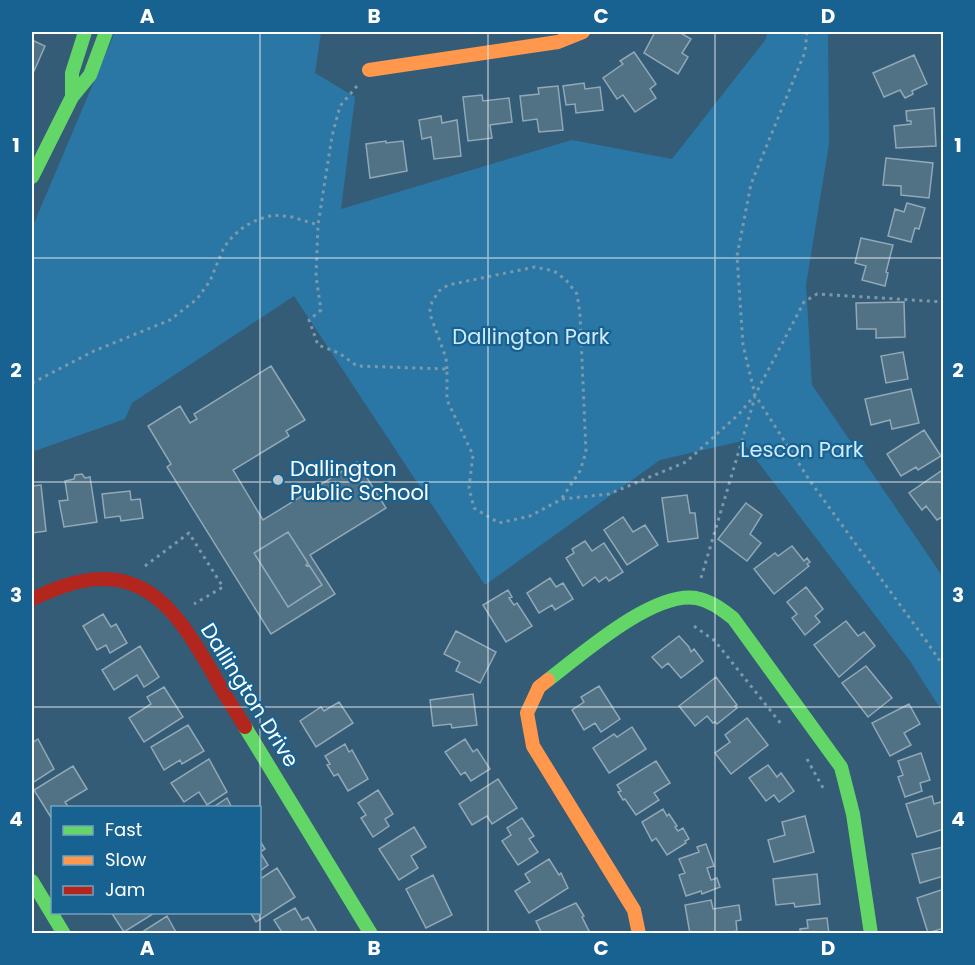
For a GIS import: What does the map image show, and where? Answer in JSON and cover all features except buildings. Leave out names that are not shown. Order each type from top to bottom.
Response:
[{"type":"street","points":[[72,97],[72,73],[85,32]]},
{"type":"street","points":[[32,177],[72,97],[90,75],[106,32]]},
{"type":"street","points":[[369,70],[558,42],[583,32]]},
{"type":"street","name":"Dallington Drive","points":[[32,599],[82,579],[103,578],[126,581],[144,588],[159,599],[174,615],[233,707],[371,933]]},
{"type":"street","points":[[639,933],[634,910],[533,746],[527,712],[539,687],[614,630],[667,600],[695,598],[714,603],[733,618],[841,767],[853,814],[871,933]]},
{"type":"street","points":[[32,881],[51,912]]},
{"type":"street","points":[[52,914],[64,933]]},
{"type":"path","points":[[807,32],[805,52],[751,184],[737,256],[743,345],[755,395],[810,480],[944,667]]},
{"type":"path","points":[[369,70],[340,106],[332,136],[318,225],[316,276],[321,310],[309,320],[318,345],[339,353],[357,366],[447,369]]},
{"type":"path","points":[[32,383],[94,351],[170,320],[197,299],[210,281],[224,247],[245,226],[274,215],[292,217],[318,225]]},
{"type":"path","points":[[562,498],[580,471],[586,452],[580,314],[577,294],[566,280],[554,271],[535,267],[448,285],[439,291],[432,302],[431,317],[446,358],[447,400],[473,455],[469,488],[474,508],[499,523],[530,516],[562,498],[609,494],[686,462],[739,414],[755,395]]},
{"type":"path","points":[[695,598],[755,395],[804,302],[817,294],[944,302]]},
{"type":"path","points":[[126,581],[189,533],[223,586],[174,615]]},
{"type":"path","points":[[694,626],[715,641],[787,732]]},
{"type":"path","points":[[806,758],[825,792]]},
{"type":"green space","name":"Dallington Park","points":[[115,32],[321,32],[315,73],[355,97],[341,209],[572,140],[672,159],[766,39],[767,32],[828,32],[829,144],[806,285],[812,385],[943,577],[943,713],[910,661],[742,441],[660,460],[485,585],[294,296],[132,403],[125,419],[32,452],[32,228]]},
{"type":"traffic: fast","points":[[72,97],[72,73],[85,32]]},
{"type":"traffic: fast","points":[[32,177],[72,97],[90,75],[106,32]]},
{"type":"traffic: fast","points":[[548,680],[598,641],[639,614],[660,604],[679,598],[696,598],[711,603],[733,618],[841,767],[853,814],[871,934]]},
{"type":"traffic: fast","points":[[245,727],[371,934]]},
{"type":"traffic: fast","points":[[32,881],[51,912]]},
{"type":"traffic: fast","points":[[52,914],[64,934]]},
{"type":"traffic: slow","points":[[369,70],[558,42],[583,32]]},
{"type":"traffic: slow","points":[[548,680],[539,687],[527,713],[533,746],[634,910],[639,934]]},
{"type":"traffic: jam","points":[[32,599],[66,585],[93,579],[122,581],[140,587],[169,609],[181,624],[245,727]]},
{"type":"place","name":"Dallington Public School","points":[[278,480]]},
{"type":"park label","name":"Lescon Park","points":[[802,449]]}]
